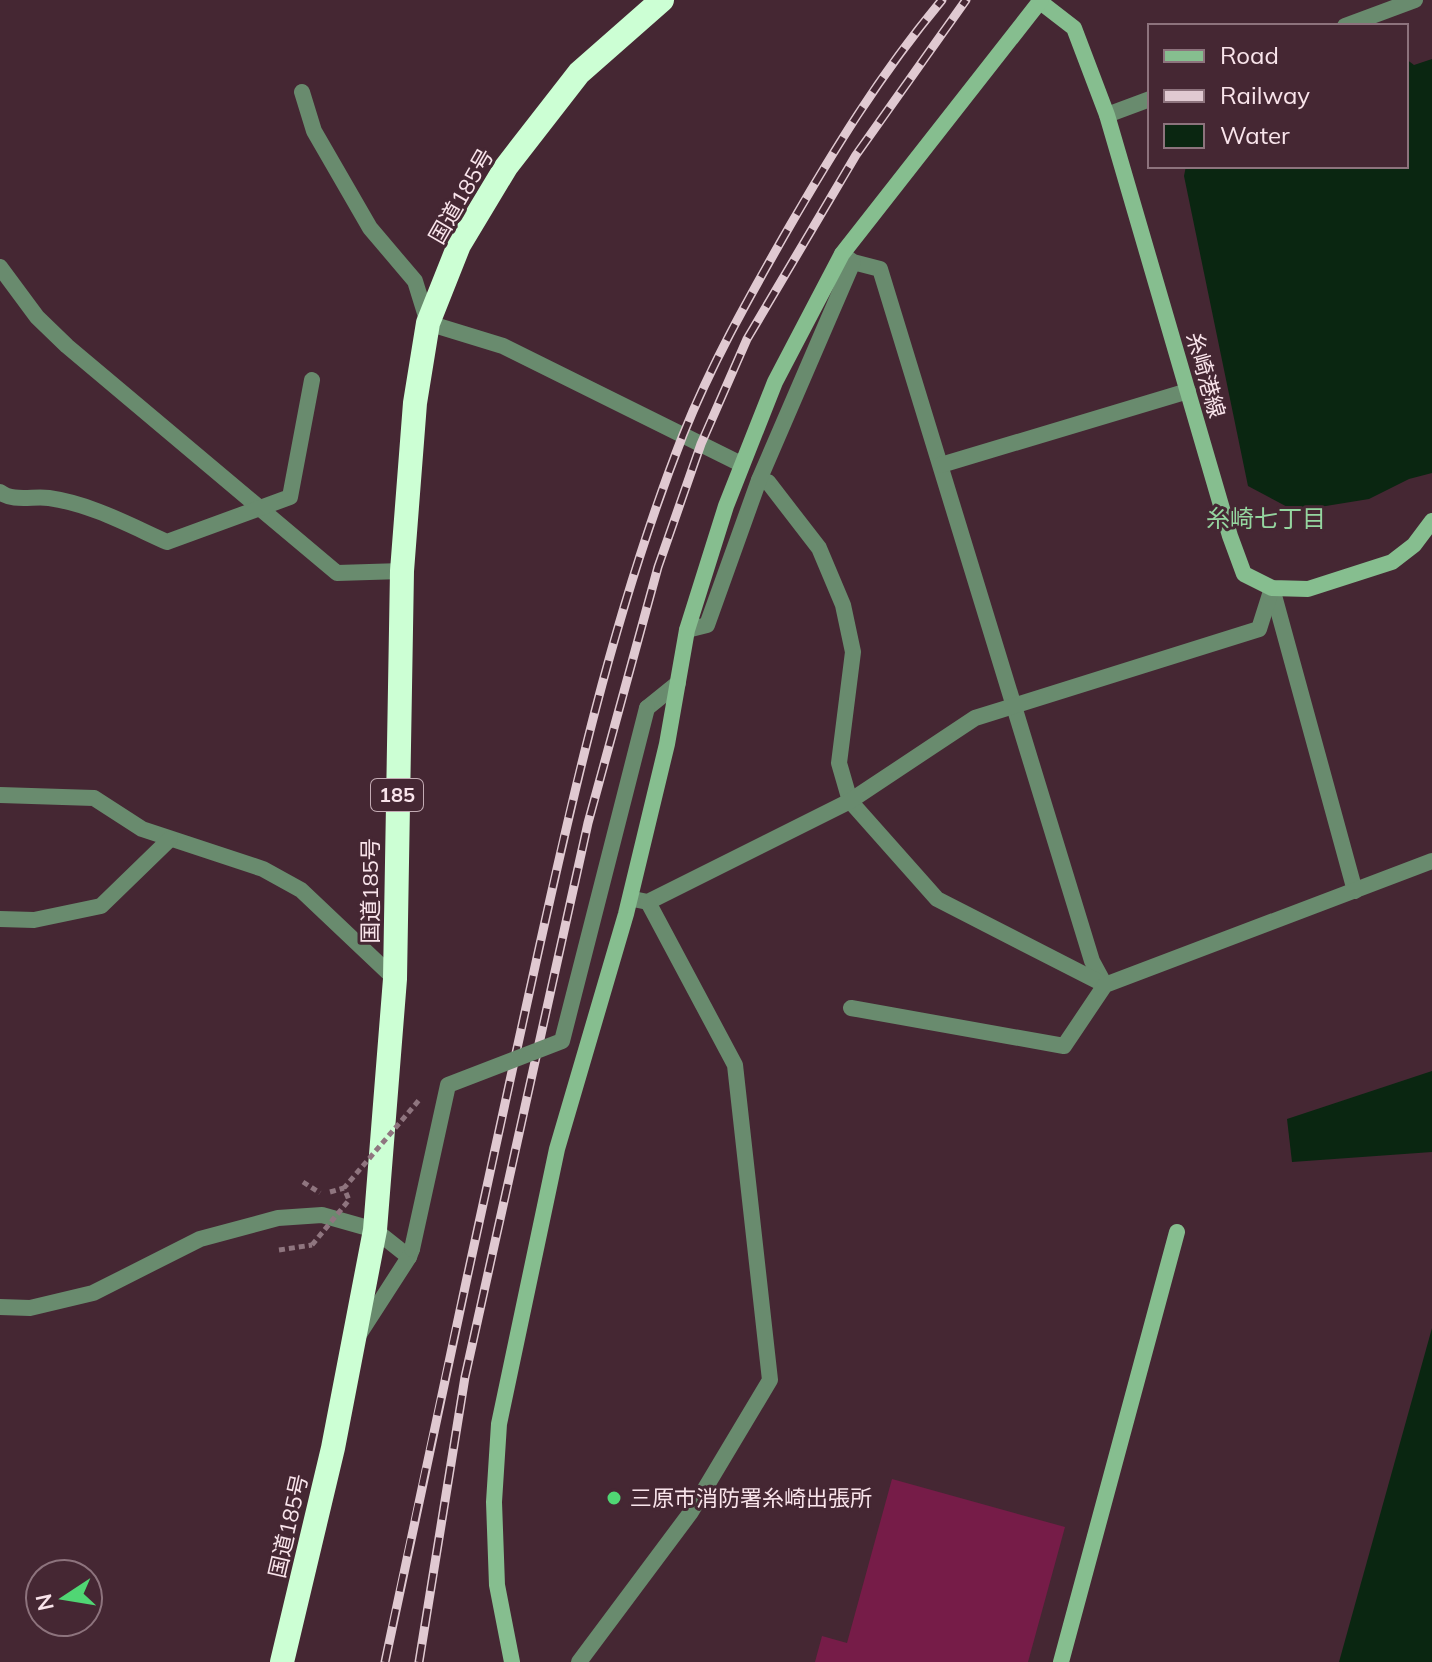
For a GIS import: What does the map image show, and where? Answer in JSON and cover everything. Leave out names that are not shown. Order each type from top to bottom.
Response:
[{"type":"highway","name":"国道185号","points":[[282,1662],[347,1375],[375,1230],[395,979],[402,571],[415,403],[428,323],[459,245],[506,167],[579,73],[662,0]]},
{"type":"street","points":[[1350,24],[1415,0]]},
{"type":"street","points":[[512,1662],[497,1585],[494,1502],[499,1424],[557,1149],[630,898],[687,630],[741,464],[775,382],[848,258],[1040,1]]},
{"type":"street","name":"糸崎港線","points":[[1040,1],[1074,28],[1107,115],[1230,536],[1244,574],[1272,588]]},
{"type":"street","points":[[302,92],[314,131],[370,228],[415,281],[428,323],[503,346],[741,464]]},
{"type":"street","points":[[1107,115],[1148,100]]},
{"type":"street","points":[[848,258],[880,269],[1092,961],[1105,985]]},
{"type":"street","points":[[687,630],[707,625],[759,480],[848,258]]},
{"type":"street","points":[[0,267],[37,317],[67,346],[337,573],[402,571]]},
{"type":"street","points":[[0,492],[6,497],[49,498],[94,510],[167,542],[260,509],[290,497],[312,380]]},
{"type":"street","points":[[941,465],[1188,391]]},
{"type":"street","points":[[759,480],[768,482],[819,548],[843,605],[853,652],[839,763],[850,801],[937,899],[1105,985]]},
{"type":"street","points":[[1272,588],[1308,589],[1392,562],[1414,545],[1432,521]]},
{"type":"street","points":[[630,898],[648,902],[850,801],[975,718],[1014,703],[1259,629],[1272,588]]},
{"type":"street","points":[[1272,588],[1355,891]]},
{"type":"street","points":[[347,1375],[359,1336],[411,1253],[448,1085],[562,1041],[647,708],[678,683]]},
{"type":"street","points":[[0,795],[94,798],[142,829],[211,849],[263,869],[301,890],[395,979]]},
{"type":"street","points":[[0,919],[34,920],[101,906],[170,839]]},
{"type":"street","points":[[851,1008],[1064,1046],[1105,985],[1432,861]]},
{"type":"street","points":[[579,1662],[691,1512],[770,1380],[735,1065],[648,902]]},
{"type":"street","points":[[0,1307],[30,1308],[93,1293],[200,1239],[278,1218],[322,1215],[375,1230],[411,1253]]},
{"type":"street","points":[[1061,1662],[1177,1232]]},
{"type":"path","points":[[279,1250],[312,1245],[349,1200],[344,1188],[427,1091]]},
{"type":"water","points":[[1432,59],[1432,473],[1409,479],[1369,499],[1295,511],[1248,486],[1184,176],[1186,168],[1408,168],[1408,60],[1414,65]]},
{"type":"water","points":[[1432,1071],[1432,1152],[1292,1162],[1287,1119]]},
{"type":"water","points":[[1432,1328],[1432,1662],[1339,1662]]},
{"type":"building","points":[[892,1479],[1065,1527],[1028,1662],[815,1662],[822,1636],[847,1643]]},
{"type":"railway","points":[[385,1662],[568,818],[608,663],[655,510],[705,384],[770,260],[858,115],[898,56],[942,0]]},
{"type":"railway","points":[[419,1662],[465,1377],[588,823],[658,567],[701,444],[747,339],[856,155],[966,0]]},
{"type":"place","name":"三原市消防署糸崎出張所","points":[[614,1498]]},
{"type":"district","name":"糸崎七丁目","points":[[1266,519]]}]
